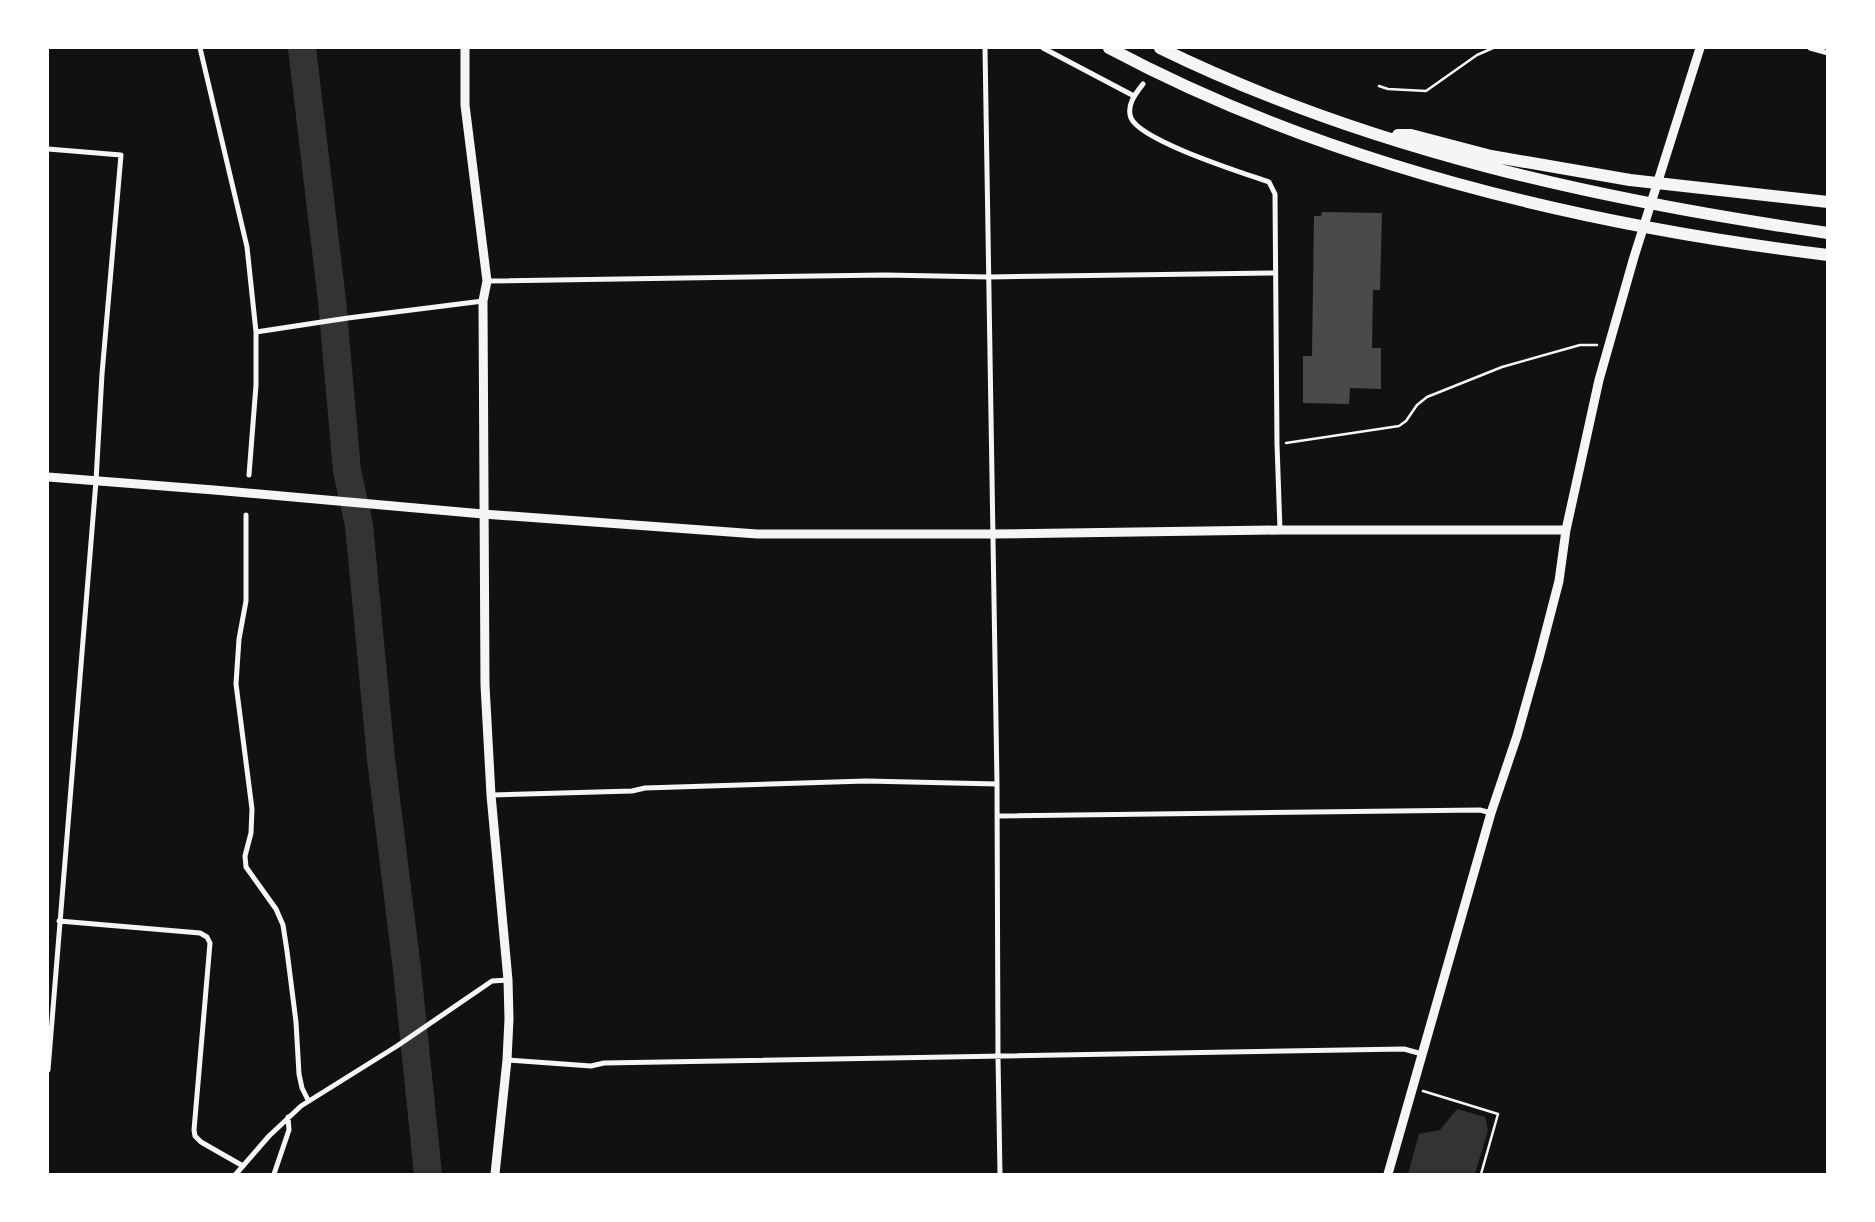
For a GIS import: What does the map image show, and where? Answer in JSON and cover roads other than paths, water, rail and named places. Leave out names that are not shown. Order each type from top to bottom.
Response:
[{"type":"highway","points":[[1109,48],[1258,118],[1454,183],[1621,221],[1753,246],[1828,255]]},
{"type":"highway","points":[[1160,48],[1266,96],[1324,117],[1455,158],[1565,187],[1628,200],[1763,224],[1828,232]]},
{"type":"highway","points":[[1378,134],[1411,135],[1491,156],[1630,180],[1828,202]]},
{"type":"street","points":[[200,48],[247,247],[256,332],[256,385],[249,475]]},
{"type":"street","points":[[466,48],[465,105],[487,281],[483,301],[485,685],[491,795],[508,980],[507,1060],[495,1174]]},
{"type":"street","points":[[985,48],[997,784],[1000,1174]]},
{"type":"street","points":[[1043,48],[1134,96]]},
{"type":"street","points":[[1388,1174],[1491,813],[1517,736],[1539,658],[1559,581],[1566,530],[1608,346],[1634,256],[1700,48]]},
{"type":"street","points":[[1810,48],[1828,53]]},
{"type":"street","points":[[1143,84],[1134,96],[1130,108],[1131,117],[1135,124],[1145,132],[1174,147],[1269,182],[1275,194],[1277,444],[1280,530]]},
{"type":"street","points":[[48,149],[122,155],[102,374],[96,481],[49,1033],[48,1070]]},
{"type":"street","points":[[487,281],[885,274],[989,276],[1275,273]]},
{"type":"street","points":[[256,332],[483,301]]},
{"type":"street","points":[[48,477],[483,514],[758,534],[1566,530]]},
{"type":"street","points":[[246,515],[246,601],[239,640],[236,684],[252,809],[251,833],[245,856],[246,867],[276,909],[283,925],[288,951],[296,1022],[299,1074],[302,1088],[308,1100]]},
{"type":"street","points":[[491,795],[612,792],[645,788],[866,781],[997,784]]},
{"type":"street","points":[[997,816],[1480,810],[1491,813]]},
{"type":"street","points":[[59,921],[200,933],[207,937],[210,943],[194,1130],[195,1136],[200,1142],[243,1166]]},
{"type":"street","points":[[236,1174],[288,1116],[308,1100],[397,1046],[492,981],[508,980]]},
{"type":"street","points":[[507,1060],[591,1066],[604,1063],[1404,1049],[1422,1054]]},
{"type":"street","points":[[274,1174],[289,1130],[288,1116]]},
{"type":"waterway","points":[[302,48],[332,301],[347,471],[359,525],[381,759],[407,969],[428,1174]]}]
